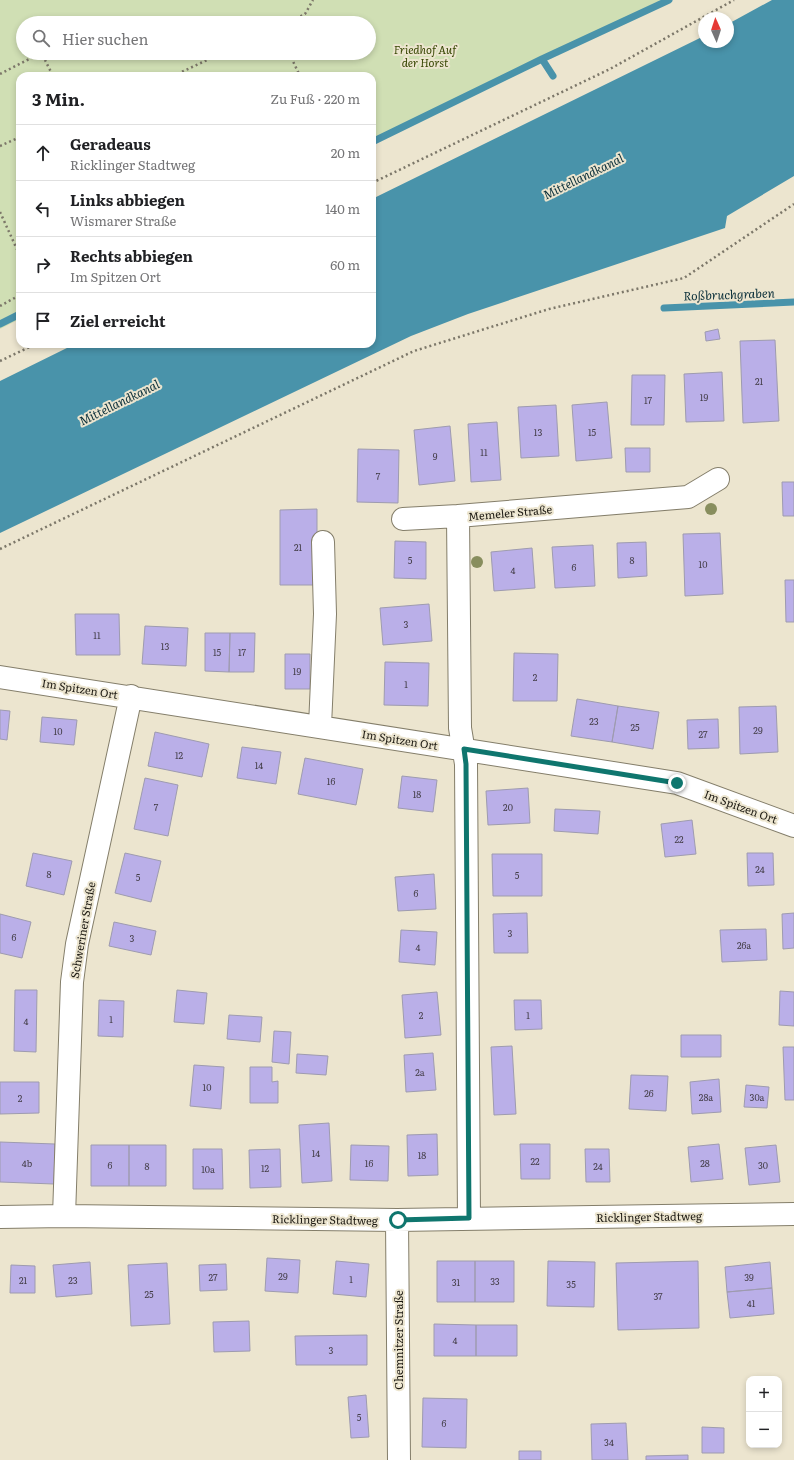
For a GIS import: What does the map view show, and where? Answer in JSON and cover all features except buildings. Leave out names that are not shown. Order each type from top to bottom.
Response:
[{"type":"street","name":"Memeler Straße","points":[[469,1218],[466,764],[460,728],[458,516],[688,497],[718,479]]},
{"type":"street","points":[[404,518],[458,516]]},
{"type":"street","points":[[320,726],[325,614],[323,542]]},
{"type":"street","name":"Im Spitzen Ort","points":[[0,677],[131,696],[677,783],[794,826]]},
{"type":"street","name":"Schweriner Straße","points":[[64,1216],[72,982],[77,944],[131,696]]},
{"type":"street","name":"Ricklinger Stadtweg","points":[[0,1217],[64,1216],[398,1220],[794,1214]]},
{"type":"street","name":"Chemnitzer Straße","points":[[398,1220],[399,1460]]},
{"type":"path","points":[[301,16],[305,14],[313,0]]},
{"type":"path","points":[[376,181],[610,68],[734,0]]},
{"type":"path","points":[[0,74],[27,60]]},
{"type":"path","points":[[45,60],[51,72]]},
{"type":"path","points":[[181,72],[207,60]]},
{"type":"path","points":[[292,60],[298,72]]},
{"type":"path","points":[[0,146],[16,139]]},
{"type":"path","points":[[0,549],[414,351],[549,309],[684,278],[794,204]]},
{"type":"path","points":[[0,212],[16,247]]},
{"type":"path","points":[[0,306],[16,297]]},
{"type":"path","points":[[0,361],[28,348]]},
{"type":"green space","name":"Friedhof Auf der Horst","points":[[0,0],[661,0],[376,142],[376,72],[16,72],[16,321],[0,329]]},
{"type":"water","name":"Mittellandkanal","points":[[772,0],[794,0],[794,176],[727,216],[725,228],[468,314],[411,336],[0,533],[0,381],[67,348],[376,348],[376,197],[698,39],[698,48],[734,48],[734,21]]},
{"type":"waterway","points":[[542,59],[669,0]]},
{"type":"waterway","points":[[376,140],[542,59],[553,76]]},
{"type":"waterway","name":"Roßbruchgraben","points":[[664,308],[794,302]]},
{"type":"waterway","points":[[0,324],[16,316]]},
{"type":"route","points":[[398,1220],[469,1218],[466,764],[464,749],[677,783]]}]
